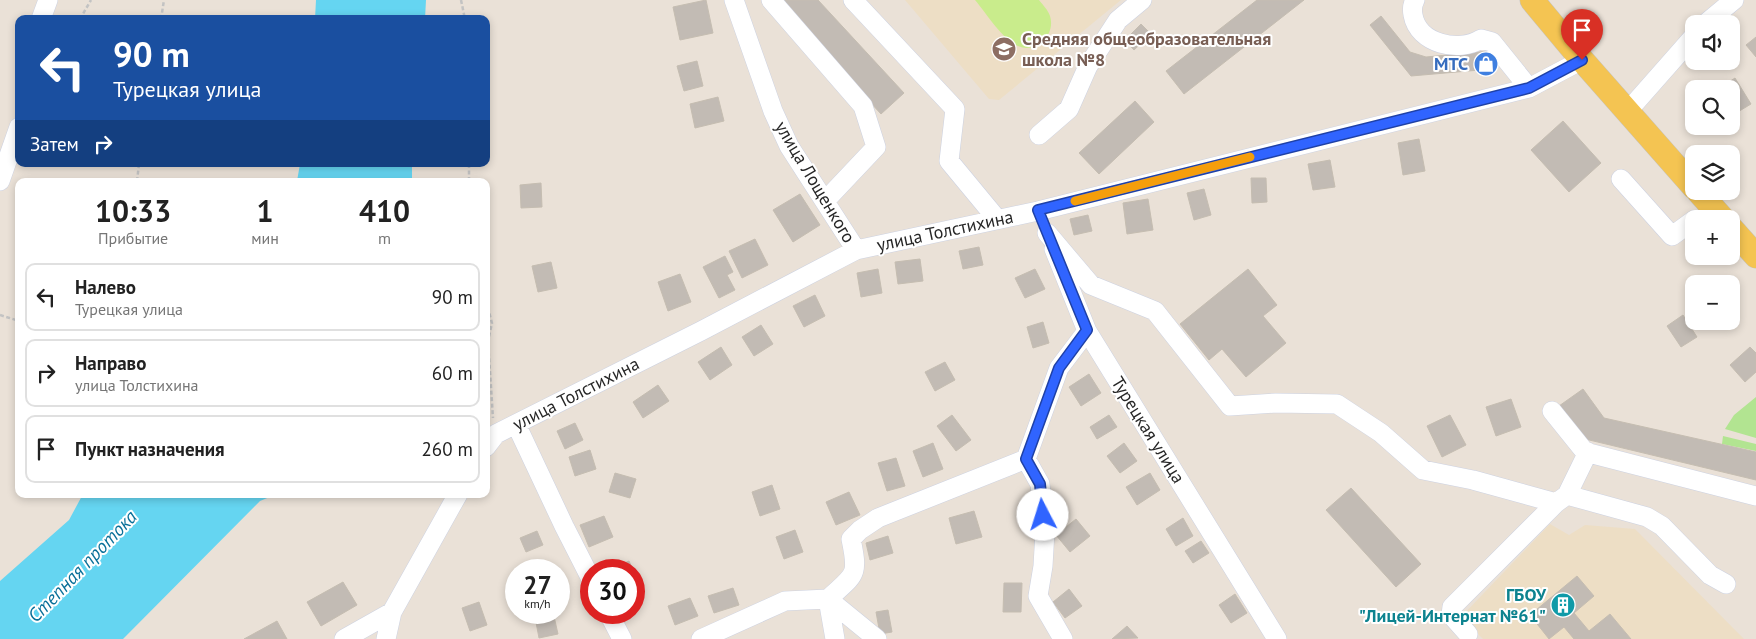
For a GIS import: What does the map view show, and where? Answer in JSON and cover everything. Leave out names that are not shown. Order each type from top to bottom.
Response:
[{"type":"main road","points":[[1532,0],[1627,112],[1685,176]]},
{"type":"main road","points":[[1740,238],[1756,256]]},
{"type":"street","points":[[43,15],[48,0]]},
{"type":"street","name":"улица Лощенкого","points":[[734,0],[772,111],[789,146],[856,250]]},
{"type":"street","points":[[770,0],[863,106],[876,147],[825,201]]},
{"type":"street","points":[[852,0],[955,109],[949,161],[997,220]]},
{"type":"street","points":[[1039,135],[1069,109],[1088,66],[1118,20],[1142,0]]},
{"type":"street","points":[[1415,0],[1412,3],[1413,17],[1421,32],[1447,45],[1465,45],[1475,43],[1481,39],[1492,42],[1529,88]]},
{"type":"street","points":[[1716,15],[1734,0]]},
{"type":"street","points":[[1627,112],[1685,46]]},
{"type":"street","name":"улица Толстихина","points":[[491,440],[516,424],[856,250],[997,220],[1529,88],[1582,60]]},
{"type":"street","points":[[0,181],[15,138]]},
{"type":"street","points":[[1621,179],[1672,236],[1685,226]]},
{"type":"street","name":"Турецкая улица","points":[[1038,210],[1087,330],[1277,639]]},
{"type":"street","points":[[1047,233],[1091,285],[1155,311],[1230,406],[1276,403],[1337,404],[1381,433],[1423,470],[1647,517],[1662,526],[1710,574],[1726,584]]},
{"type":"street","points":[[828,599],[855,572],[856,563],[851,539],[860,530],[878,518],[1026,459],[1059,368],[1087,330]]},
{"type":"street","points":[[1552,411],[1585,452],[1756,496]]},
{"type":"street","points":[[516,424],[581,559]]},
{"type":"street","points":[[1469,638],[1451,615],[1452,607],[1561,499],[1588,452]]},
{"type":"street","points":[[1026,459],[1040,484],[1044,531],[1043,566],[1038,596],[1063,639]]},
{"type":"street","points":[[386,639],[392,612],[456,498]]},
{"type":"street","points":[[828,599],[836,639]]},
{"type":"street","points":[[701,639],[785,601],[828,599],[877,639]]},
{"type":"street","points":[[344,639],[392,612]]},
{"type":"street","points":[[614,624],[622,639]]},
{"type":"path","points":[[82,15],[91,0]]},
{"type":"path","points":[[162,15],[164,0]]},
{"type":"path","points":[[461,0],[464,15]]},
{"type":"path","points":[[0,316],[15,320]]},
{"type":"path","points":[[490,316],[492,323],[490,332]]},
{"type":"path","points":[[490,407],[491,440]]},
{"type":"shaded area","name":"Средняя общеобразовательная школа №8","points":[[905,0],[1121,0],[999,100],[989,99]]},
{"type":"shaded area","points":[[1550,524],[1569,535],[1585,525],[1635,529],[1744,639],[1483,639],[1461,617]]},
{"type":"green space","points":[[975,0],[1039,0],[1050,16],[1050,30],[1038,45],[1025,48],[1018,46],[1006,38]]},
{"type":"green space","points":[[1756,397],[1756,438],[1725,429],[1734,415]]},
{"type":"green space","points":[[1723,436],[1756,444],[1756,451],[1722,444]]},
{"type":"water","points":[[316,0],[426,0],[425,15],[315,15]]},
{"type":"water","points":[[299,167],[412,167],[412,178],[298,178]]},
{"type":"water","name":"Степная протока","points":[[81,498],[267,498],[260,501],[123,639],[0,639],[0,581],[69,520]]},
{"type":"building","points":[[706,0],[713,33],[680,40],[673,7]]},
{"type":"building","points":[[776,0],[818,0],[904,93],[881,114]]},
{"type":"building","points":[[1257,0],[1304,0],[1184,94],[1166,71]]},
{"type":"building","points":[[1381,16],[1410,52],[1426,57],[1490,51],[1491,69],[1411,76],[1370,25]]},
{"type":"building","points":[[1141,24],[1151,34],[1134,50],[1125,40]]},
{"type":"building","points":[[1756,37],[1756,57],[1746,45]]},
{"type":"building","points":[[697,61],[703,86],[684,91],[677,66]]},
{"type":"building","points":[[1740,86],[1751,104],[1740,111]]},
{"type":"building","points":[[718,97],[724,121],[695,128],[690,104]]},
{"type":"building","points":[[1135,101],[1154,122],[1099,174],[1079,153]]},
{"type":"building","points":[[1563,121],[1601,163],[1569,192],[1531,150]]},
{"type":"building","points":[[1419,139],[1425,171],[1403,175],[1398,143]]},
{"type":"building","points":[[1330,160],[1335,187],[1313,190],[1308,164]]},
{"type":"building","points":[[1251,178],[1266,178],[1267,202],[1252,203]]},
{"type":"building","points":[[541,183],[542,207],[521,208],[520,185]]},
{"type":"building","points":[[1204,189],[1211,215],[1194,220],[1187,193]]},
{"type":"building","points":[[800,194],[820,225],[793,242],[773,210]]},
{"type":"building","points":[[1148,199],[1153,230],[1127,234],[1123,203]]},
{"type":"building","points":[[1088,215],[1092,231],[1074,235],[1070,219]]},
{"type":"building","points":[[755,239],[768,265],[742,278],[729,251]]},
{"type":"building","points":[[979,247],[983,265],[963,269],[959,251]]},
{"type":"building","points":[[725,256],[733,272],[727,275],[735,290],[719,298],[703,267]]},
{"type":"building","points":[[920,259],[923,281],[898,284],[895,262]]},
{"type":"building","points":[[551,262],[557,288],[538,292],[532,266]]},
{"type":"building","points":[[878,269],[882,293],[861,297],[857,273]]},
{"type":"building","points":[[1035,269],[1045,289],[1025,298],[1015,278]]},
{"type":"building","points":[[1248,269],[1277,305],[1263,316],[1286,343],[1246,377],[1222,349],[1209,360],[1180,324]]},
{"type":"building","points":[[680,274],[691,302],[668,311],[658,282]]},
{"type":"building","points":[[815,295],[825,316],[804,327],[793,306]]},
{"type":"building","points":[[1683,315],[1685,318],[1685,330],[1693,330],[1697,337],[1681,347],[1667,326]]},
{"type":"building","points":[[1043,322],[1049,343],[1033,348],[1027,327]]},
{"type":"building","points":[[761,325],[773,344],[754,356],[742,337]]},
{"type":"building","points":[[721,347],[732,365],[710,380],[698,362]]},
{"type":"building","points":[[1750,347],[1756,353],[1756,372],[1745,382],[1730,365]]},
{"type":"building","points":[[945,362],[955,380],[935,391],[925,372]]},
{"type":"building","points":[[1089,374],[1101,393],[1081,406],[1069,387]]},
{"type":"building","points":[[658,385],[669,401],[643,418],[633,402]]},
{"type":"building","points":[[1583,389],[1604,418],[1756,452],[1756,480],[1581,438],[1559,406]]},
{"type":"building","points":[[1511,399],[1521,427],[1496,436],[1486,407]]},
{"type":"building","points":[[952,415],[971,440],[956,451],[937,426]]},
{"type":"building","points":[[1109,415],[1117,427],[1097,439],[1090,427]]},
{"type":"building","points":[[1450,415],[1466,445],[1442,457],[1427,426]]},
{"type":"building","points":[[575,423],[583,440],[565,449],[557,431]]},
{"type":"building","points":[[933,443],[943,469],[923,477],[913,451]]},
{"type":"building","points":[[1124,443],[1137,461],[1120,473],[1107,456]]},
{"type":"building","points":[[590,450],[596,469],[575,476],[569,457]]},
{"type":"building","points":[[896,458],[905,486],[887,491],[878,463]]},
{"type":"building","points":[[615,473],[636,479],[630,498],[609,492]]},
{"type":"building","points":[[1150,473],[1160,490],[1137,505],[1126,487]]},
{"type":"building","points":[[772,485],[780,509],[760,516],[752,492]]},
{"type":"building","points":[[1351,488],[1421,564],[1396,587],[1326,510]]},
{"type":"building","points":[[849,492],[860,515],[836,525],[826,502]]},
{"type":"building","points":[[974,511],[982,537],[956,544],[949,518]]},
{"type":"building","points":[[604,516],[613,537],[589,547],[580,525]]},
{"type":"building","points":[[1183,518],[1193,536],[1176,546],[1166,529]]},
{"type":"building","points":[[1076,519],[1090,536],[1070,552],[1056,535]]},
{"type":"building","points":[[795,530],[803,552],[784,559],[776,537]]},
{"type":"building","points":[[537,531],[543,545],[526,552],[520,538]]},
{"type":"building","points":[[888,536],[893,553],[870,560],[866,543]]},
{"type":"building","points":[[1201,541],[1209,553],[1193,563],[1185,551]]},
{"type":"building","name":"ГБОУ \"Лицей-Интернат №61\"","points":[[1577,576],[1594,596],[1574,613],[1589,631],[1610,614],[1631,639],[1574,639],[1564,627],[1549,639],[1530,615]]},
{"type":"building","points":[[343,582],[357,605],[321,626],[307,602]]},
{"type":"building","points":[[1004,583],[1022,583],[1021,612],[1003,612]]},
{"type":"building","points":[[733,588],[739,605],[714,613],[708,596]]},
{"type":"building","points":[[1069,589],[1082,606],[1065,618],[1053,602]]},
{"type":"building","points":[[1235,594],[1247,613],[1231,623],[1219,605]]},
{"type":"building","points":[[690,598],[698,616],[675,625],[668,606]]},
{"type":"building","points":[[479,602],[487,625],[470,631],[462,608]]},
{"type":"building","points":[[888,610],[892,632],[880,634],[876,612]]},
{"type":"building","points":[[277,621],[287,639],[244,639]]},
{"type":"building","points":[[536,624],[556,624],[558,634],[539,638]]},
{"type":"building","points":[[1127,626],[1138,638],[1112,639]]},
{"type":"slow traffic","points":[[1075,201],[1250,157]]},
{"type":"place","name":"Средняя общеобразовательная школа №8","points":[[1004,49]]},
{"type":"place","name":"МТС","points":[[1486,64]]},
{"type":"place","name":"ГБОУ \"Лицей-Интернат №61\"","points":[[1563,605]]},
{"type":"route","points":[[1043,515],[1040,484],[1026,459],[1059,368],[1087,330],[1038,210],[1529,88],[1582,60]]}]
